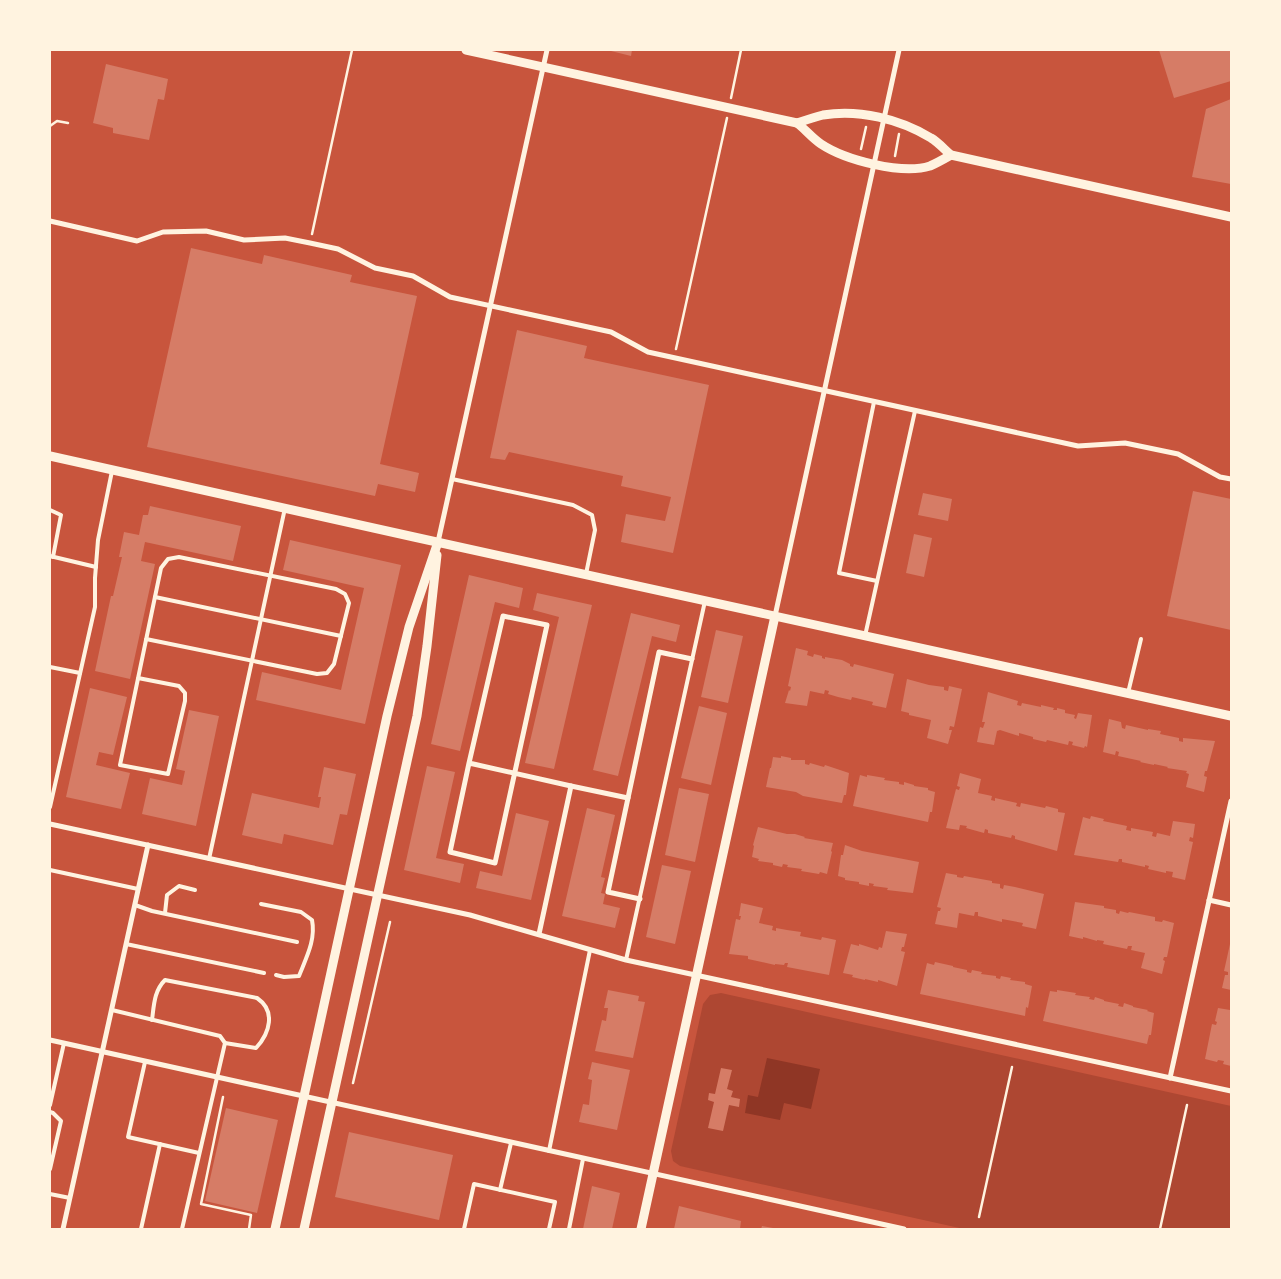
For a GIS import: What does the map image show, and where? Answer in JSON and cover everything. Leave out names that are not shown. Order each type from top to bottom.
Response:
[{"type":"street","points":[[466,50],[798,123],[824,115],[853,114],[884,118],[932,138],[951,156],[1231,217]]},
{"type":"street","points":[[275,1229],[387,716],[410,627],[438,542],[548,50]]},
{"type":"street","points":[[642,1229],[899,50]]},
{"type":"street","points":[[798,123],[820,143],[844,156],[874,164],[917,168],[929,166],[951,156]]},
{"type":"street","points":[[50,222],[137,241],[163,232],[206,231],[244,240],[285,238],[338,249],[375,268],[413,276],[450,297],[611,332],[648,352],[1078,446],[1125,443],[1178,454],[1220,477],[1231,479]]},
{"type":"street","points":[[50,456],[1231,716]]},
{"type":"street","points":[[304,1229],[417,716],[436,577],[438,542]]},
{"type":"street","points":[[503,616],[547,625],[495,863],[450,852],[469,763],[503,616]]},
{"type":"street","points":[[640,899],[608,892],[659,652],[692,659]]},
{"type":"street","points":[[469,763],[628,798]]},
{"type":"street","points":[[539,934],[571,786]]},
{"type":"street","points":[[1170,1078],[1231,801]]},
{"type":"street","points":[[50,824],[470,915],[626,960],[1231,1091]]},
{"type":"street","points":[[63,1229],[148,845]]},
{"type":"street","points":[[1209,900],[1231,905]]},
{"type":"street","points":[[50,1040],[904,1229]]},
{"type":"lane","points":[[874,402],[839,573],[877,581]]},
{"type":"lane","points":[[865,636],[915,411]]},
{"type":"lane","points":[[50,807],[95,607],[98,540],[113,469]]},
{"type":"lane","points":[[452,479],[573,505],[592,516],[595,530],[586,575]]},
{"type":"lane","points":[[209,858],[285,508]]},
{"type":"lane","points":[[50,510],[62,515],[51,557],[96,567]]},
{"type":"lane","points":[[138,678],[179,686],[185,693],[185,702],[168,774],[120,765],[146,639],[161,568],[168,559],[179,557],[336,589],[345,594],[349,604],[334,664],[327,673],[317,674],[146,639]]},
{"type":"lane","points":[[155,597],[340,636]]},
{"type":"lane","points":[[626,960],[705,601]]},
{"type":"lane","points":[[1128,693],[1141,639]]},
{"type":"lane","points":[[50,667],[80,673]]},
{"type":"lane","points":[[50,870],[138,889]]},
{"type":"lane","points":[[165,913],[166,895],[179,886],[195,890]]},
{"type":"lane","points":[[261,904],[301,912],[312,920],[314,931],[312,943],[299,976],[284,977],[276,975]]},
{"type":"lane","points":[[135,905],[296,942]]},
{"type":"lane","points":[[126,944],[264,973]]},
{"type":"lane","points":[[548,1151],[590,950]]},
{"type":"lane","points":[[112,1010],[152,1020],[220,1036],[226,1043],[256,1048],[266,1035],[269,1022],[264,1004],[256,998],[165,980],[159,986],[155,996],[152,1020]]},
{"type":"lane","points":[[50,1105],[64,1043]]},
{"type":"lane","points":[[182,1229],[216,1078],[226,1043]]},
{"type":"lane","points":[[145,1062],[128,1137],[199,1153]]},
{"type":"lane","points":[[50,1112],[54,1113],[61,1121],[50,1169]]},
{"type":"lane","points":[[500,1190],[511,1143]]},
{"type":"lane","points":[[141,1229],[160,1144]]},
{"type":"lane","points":[[568,1229],[583,1159]]},
{"type":"lane","points":[[464,1229],[474,1184],[555,1202],[549,1229]]},
{"type":"lane","points":[[50,1194],[70,1198]]},
{"type":"path","points":[[310,243],[352,50]]},
{"type":"path","points":[[674,358],[741,50]]},
{"type":"path","points":[[50,126],[57,121],[68,123]]},
{"type":"path","points":[[860,149],[866,123]]},
{"type":"path","points":[[895,158],[900,130]]},
{"type":"path","points":[[353,1083],[390,922]]},
{"type":"path","points":[[978,1217],[1012,1067]]},
{"type":"path","points":[[224,1096],[200,1204],[213,1209],[223,1209],[251,1215],[248,1229]]},
{"type":"path","points":[[1160,1229],[1187,1105]]},
{"type":"path","points":[[222,1213],[223,1209]]},
{"type":"shaded area","points":[[721,993],[1231,1106],[1231,1229],[964,1229],[680,1166],[673,1161],[671,1151],[703,1004],[710,995]]},
{"type":"shaded area","points":[[767,1058],[820,1069],[811,1109],[784,1103],[780,1120],[745,1113],[748,1095],[758,1097]]},
{"type":"building","points":[[607,50],[632,50],[631,56]]},
{"type":"building","points":[[1159,50],[1231,50],[1231,81],[1174,98]]},
{"type":"building","points":[[106,64],[168,79],[164,100],[158,99],[149,140],[113,133],[113,128],[93,123]]},
{"type":"building","points":[[1231,99],[1231,184],[1192,177],[1206,109]]},
{"type":"building","points":[[191,248],[262,264],[264,255],[352,275],[350,282],[417,296],[380,464],[419,473],[415,492],[378,484],[375,496],[147,447]]},
{"type":"building","points":[[517,330],[587,346],[584,358],[709,385],[673,553],[621,542],[626,514],[665,521],[671,497],[621,486],[623,476],[509,452],[505,460],[490,458]]},
{"type":"building","points":[[1193,491],[1231,499],[1231,630],[1167,616]]},
{"type":"building","points":[[923,493],[952,499],[948,521],[918,515]]},
{"type":"building","points":[[150,506],[241,526],[233,561],[145,542],[141,561],[155,564],[130,679],[95,671],[111,596],[113,596],[122,557],[119,557],[124,532],[139,535],[143,515],[148,515]]},
{"type":"building","points":[[914,534],[932,538],[924,577],[906,573]]},
{"type":"building","points":[[290,540],[401,565],[365,724],[256,700],[262,672],[341,690],[364,588],[283,570]]},
{"type":"building","points":[[469,575],[523,588],[519,608],[495,602],[460,751],[431,744]]},
{"type":"building","points":[[537,593],[592,605],[554,769],[525,763],[559,617],[533,610]]},
{"type":"building","points":[[631,613],[680,625],[676,642],[652,636],[618,776],[593,770]]},
{"type":"building","points":[[716,630],[743,636],[728,703],[701,697]]},
{"type":"building","points":[[796,648],[808,651],[807,655],[813,657],[814,654],[825,659],[825,657],[842,660],[853,667],[854,664],[894,674],[886,708],[872,705],[873,702],[852,697],[851,700],[838,697],[828,694],[829,691],[825,690],[824,694],[810,691],[807,706],[785,703],[791,687],[788,686]]},
{"type":"building","points":[[907,679],[944,687],[944,690],[948,691],[949,686],[962,689],[954,727],[950,726],[949,730],[952,730],[948,744],[927,738],[931,720],[909,715],[909,713],[901,711]]},
{"type":"building","points":[[90,688],[127,697],[113,755],[99,752],[96,765],[130,773],[121,809],[66,797]]},
{"type":"building","points":[[988,692],[1018,701],[1017,705],[1021,706],[1022,703],[1054,708],[1053,710],[1057,710],[1057,708],[1065,710],[1065,713],[1075,715],[1074,718],[1076,719],[1078,713],[1092,715],[1087,747],[1072,745],[1073,742],[1069,741],[1068,745],[1047,740],[1046,742],[1019,733],[1019,736],[1000,730],[997,731],[994,745],[977,742],[980,727],[983,728],[985,722],[982,722]]},
{"type":"building","points":[[699,706],[727,713],[711,785],[681,778]]},
{"type":"building","points":[[189,710],[219,716],[196,826],[142,814],[150,778],[182,785],[185,771],[176,769]]},
{"type":"building","points":[[1109,719],[1121,722],[1122,728],[1125,729],[1126,725],[1161,731],[1160,734],[1179,738],[1179,741],[1183,742],[1183,738],[1215,741],[1207,771],[1205,771],[1204,776],[1207,777],[1204,792],[1186,787],[1189,774],[1186,773],[1187,771],[1118,756],[1119,752],[1116,751],[1115,755],[1103,752]]},
{"type":"building","points":[[781,756],[791,758],[791,760],[805,760],[805,764],[809,765],[810,763],[824,767],[825,765],[849,773],[846,795],[844,795],[842,803],[766,787],[773,757],[781,758]]},
{"type":"building","points":[[427,766],[455,772],[436,858],[464,864],[460,883],[404,870]]},
{"type":"building","points":[[324,767],[356,774],[347,815],[340,814],[333,845],[284,834],[282,844],[242,835],[252,793],[319,808],[321,797],[318,797]]},
{"type":"building","points":[[960,773],[981,779],[978,793],[992,796],[991,800],[995,801],[995,798],[1017,803],[1016,806],[1020,807],[1021,803],[1045,808],[1046,806],[1065,813],[1057,851],[1015,839],[1015,836],[1012,835],[1011,838],[988,833],[988,830],[985,829],[984,833],[960,825],[959,830],[946,828],[956,789],[959,790],[960,787],[957,786]]},
{"type":"building","points":[[860,775],[885,778],[884,780],[899,782],[899,784],[904,785],[904,782],[928,788],[928,790],[935,792],[932,812],[930,812],[928,822],[853,806]]},
{"type":"building","points":[[679,788],[709,794],[695,862],[665,855]]},
{"type":"building","points":[[587,808],[615,815],[601,877],[605,878],[601,893],[605,894],[603,904],[620,908],[615,928],[562,916]]},
{"type":"building","points":[[516,813],[549,821],[531,900],[476,888],[480,871],[502,876]]},
{"type":"building","points":[[1091,816],[1104,819],[1103,821],[1127,826],[1126,830],[1131,831],[1131,828],[1153,832],[1152,836],[1156,837],[1157,833],[1170,836],[1173,821],[1195,824],[1193,838],[1190,837],[1189,841],[1193,842],[1185,880],[1172,877],[1173,872],[1166,871],[1166,873],[1148,869],[1149,866],[1145,865],[1145,867],[1122,862],[1122,859],[1119,859],[1118,862],[1074,855],[1083,817],[1090,819]]},
{"type":"building","points":[[758,827],[833,843],[827,874],[801,871],[802,869],[787,867],[788,865],[783,864],[782,867],[773,865],[773,863],[758,861],[759,859],[752,857]]},
{"type":"building","points":[[845,845],[862,851],[919,862],[913,893],[887,890],[888,888],[873,886],[874,884],[869,883],[869,886],[859,884],[859,882],[845,880],[845,878],[838,876],[841,855],[843,855]]},
{"type":"building","points":[[662,865],[691,871],[675,944],[646,937]]},
{"type":"building","points":[[946,873],[957,875],[957,877],[963,878],[964,876],[992,881],[992,883],[1000,884],[1000,888],[1003,889],[1004,885],[1044,894],[1036,929],[1022,926],[1023,923],[1002,919],[1002,922],[978,916],[978,912],[975,912],[974,916],[959,913],[957,928],[935,924],[938,911],[941,908],[937,907]]},
{"type":"building","points":[[1075,902],[1104,906],[1104,908],[1116,910],[1116,913],[1119,914],[1120,911],[1129,912],[1155,917],[1155,921],[1162,922],[1163,920],[1174,923],[1167,957],[1164,957],[1163,960],[1165,961],[1162,974],[1141,968],[1145,953],[1131,950],[1132,946],[1128,946],[1127,949],[1103,944],[1104,941],[1069,936]]},
{"type":"building","points":[[741,903],[763,908],[759,923],[773,926],[772,930],[776,931],[776,928],[801,932],[800,936],[821,940],[822,937],[836,940],[829,975],[787,967],[788,963],[775,965],[748,959],[748,956],[729,954],[736,919],[740,920],[741,916],[739,916]]},
{"type":"building","points":[[886,931],[907,934],[901,951],[905,952],[897,986],[878,980],[878,982],[852,977],[853,975],[843,973],[851,944],[859,946],[859,944],[878,950],[879,947],[882,948]]},
{"type":"building","points":[[1230,944],[1231,990],[1222,988],[1225,975],[1228,975],[1228,972],[1224,971]]},
{"type":"building","points":[[935,962],[967,970],[967,972],[971,973],[972,970],[982,972],[981,974],[996,976],[996,978],[1000,979],[1001,976],[1011,978],[1010,980],[1025,982],[1025,984],[1032,986],[1025,1016],[920,994],[927,963],[934,965]]},
{"type":"building","points":[[608,990],[639,996],[638,1001],[645,1002],[633,1058],[595,1051],[602,1020],[606,1021],[608,1008],[604,1008]]},
{"type":"building","points":[[1057,990],[1076,993],[1075,995],[1090,997],[1089,999],[1094,1000],[1095,997],[1123,1007],[1124,1003],[1154,1013],[1151,1035],[1149,1035],[1147,1044],[1043,1021],[1050,991],[1057,992]]},
{"type":"building","points":[[1218,1008],[1230,1010],[1231,1012],[1231,1066],[1223,1064],[1224,1061],[1218,1060],[1217,1062],[1205,1059],[1212,1024],[1216,1025],[1217,1022],[1215,1021]]},
{"type":"building","points":[[592,1062],[630,1070],[617,1130],[579,1122],[583,1104],[589,1105],[592,1080],[588,1079]]},
{"type":"building","points":[[721,1068],[732,1070],[727,1089],[733,1091],[731,1097],[740,1099],[739,1107],[729,1105],[723,1131],[708,1128],[714,1102],[708,1100],[709,1093],[715,1094]]},
{"type":"building","points":[[226,1108],[278,1120],[257,1213],[205,1201]]},
{"type":"building","points":[[349,1132],[453,1155],[439,1220],[335,1197]]},
{"type":"building","points":[[592,1186],[620,1193],[612,1229],[583,1229]]},
{"type":"building","points":[[679,1206],[741,1221],[740,1229],[674,1229]]},
{"type":"building","points":[[762,1226],[773,1228],[773,1229],[761,1229]]}]
